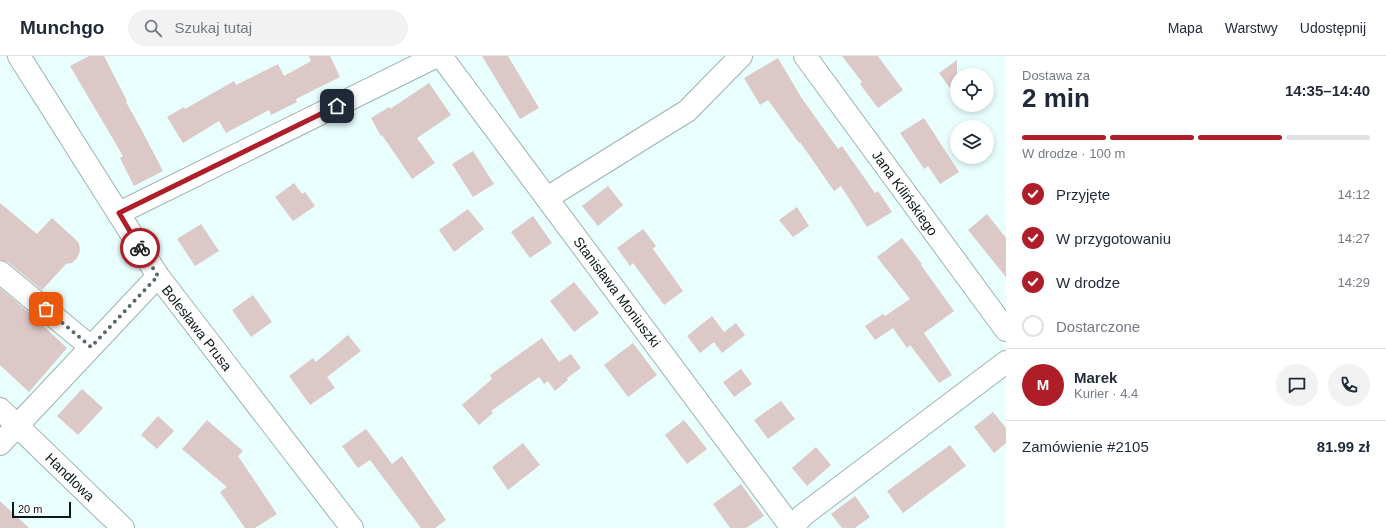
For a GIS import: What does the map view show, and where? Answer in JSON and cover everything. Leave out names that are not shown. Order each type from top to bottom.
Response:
[{"type":"street","points":[[547,198],[687,111],[741,56]]},
{"type":"street","name":"Jana Kilińskiego","points":[[805,56],[1006,330]]},
{"type":"street","name":"Bolesława Prusa","points":[[26,58],[158,276],[352,528]]},
{"type":"street","points":[[119,213],[447,59]]},
{"type":"street","name":"Stanisława Moniuszki","points":[[447,59],[547,198],[793,528]]},
{"type":"street","points":[[0,272],[91,347]]},
{"type":"street","points":[[0,444],[158,276]]},
{"type":"street","points":[[793,528],[802,516],[1006,362]]},
{"type":"street","name":"Handlowa","points":[[0,409],[123,528]]},
{"type":"building","points":[[89,56],[104,56],[127,101],[126,102],[163,171],[134,186],[120,158],[123,156],[70,66]]},
{"type":"building","points":[[309,56],[330,56],[340,77],[296,99],[297,102],[271,115],[269,110],[226,133],[219,121],[183,143],[167,117],[184,107],[185,109],[234,81],[236,85],[278,64],[284,76],[311,61]]},
{"type":"building","points":[[482,56],[508,56],[539,108],[520,119]]},
{"type":"building","points":[[842,56],[878,56],[903,90],[878,108],[860,84],[862,82]]},
{"type":"building","points":[[778,58],[801,97],[838,149],[842,146],[875,193],[878,191],[892,212],[867,227],[841,186],[834,191],[800,142],[799,143],[768,100],[760,105],[744,78]]},
{"type":"building","points":[[957,60],[957,68],[950,68],[950,88],[939,73]]},
{"type":"building","points":[[429,83],[451,115],[417,138],[435,163],[412,179],[382,135],[381,136],[371,118],[389,107],[390,109]]},
{"type":"building","points":[[924,118],[950,158],[950,164],[954,164],[959,172],[940,184],[928,166],[924,169],[900,133]]},
{"type":"building","points":[[473,151],[494,184],[473,197],[452,164]]},
{"type":"building","points":[[294,183],[302,194],[305,192],[315,206],[293,221],[275,197]]},
{"type":"building","points":[[608,186],[623,205],[598,226],[582,206]]},
{"type":"building","points":[[0,203],[37,234],[52,218],[79,243],[80,251],[77,258],[72,263],[66,264],[42,290],[8,262],[0,260]]},
{"type":"building","points":[[797,207],[809,226],[793,237],[779,220]]},
{"type":"building","points":[[468,209],[484,229],[454,252],[439,230]]},
{"type":"building","points":[[987,214],[1006,238],[1006,277],[968,230]]},
{"type":"building","points":[[533,216],[552,243],[530,258],[511,232]]},
{"type":"building","points":[[201,224],[219,251],[195,266],[177,239]]},
{"type":"building","points":[[643,229],[656,246],[653,249],[683,291],[664,305],[633,263],[630,266],[617,248]]},
{"type":"building","points":[[902,238],[922,264],[921,265],[954,311],[924,333],[952,375],[939,383],[910,345],[907,348],[893,328],[875,340],[865,326],[883,314],[885,316],[910,299],[877,257]]},
{"type":"building","points":[[574,282],[599,313],[574,332],[550,301]]},
{"type":"building","points":[[0,288],[67,348],[29,392],[0,365]]},
{"type":"building","points":[[253,295],[272,322],[251,337],[232,310]]},
{"type":"building","points":[[712,316],[724,332],[736,323],[745,335],[722,353],[714,342],[700,353],[687,336]]},
{"type":"building","points":[[348,335],[361,351],[327,377],[335,388],[310,405],[289,376],[313,358],[316,362]]},
{"type":"building","points":[[542,338],[559,362],[571,354],[581,368],[567,378],[568,380],[555,391],[548,381],[544,384],[539,377],[491,411],[493,413],[479,425],[462,405],[492,379],[490,375]]},
{"type":"building","points":[[633,343],[657,375],[628,397],[604,365]]},
{"type":"building","points":[[741,369],[752,384],[734,397],[723,382]]},
{"type":"building","points":[[82,389],[103,408],[78,435],[57,416]]},
{"type":"building","points":[[781,401],[795,419],[768,439],[754,420]]},
{"type":"building","points":[[993,412],[1006,428],[1006,443],[994,453],[974,427]]},
{"type":"building","points":[[158,416],[174,431],[157,449],[141,435]]},
{"type":"building","points":[[207,420],[243,451],[238,456],[277,514],[255,528],[245,528],[220,492],[227,487],[182,449]]},
{"type":"building","points":[[684,420],[707,449],[687,464],[665,435]]},
{"type":"building","points":[[366,429],[392,464],[402,456],[446,520],[435,528],[421,528],[370,460],[358,468],[342,446]]},
{"type":"building","points":[[523,443],[540,465],[508,490],[492,467]]},
{"type":"building","points":[[950,445],[966,466],[903,513],[887,491]]},
{"type":"building","points":[[816,447],[831,465],[807,486],[792,468]]},
{"type":"building","points":[[741,484],[764,516],[746,528],[730,528],[713,504]]},
{"type":"building","points":[[855,496],[870,517],[855,528],[842,528],[831,514]]},
{"type":"building","points":[[0,501],[29,528],[0,528]]},
{"type":"way so far","points":[[46,309],[91,347],[158,276],[140,248]]},
{"type":"route","points":[[140,248],[119,213],[337,106]]}]
